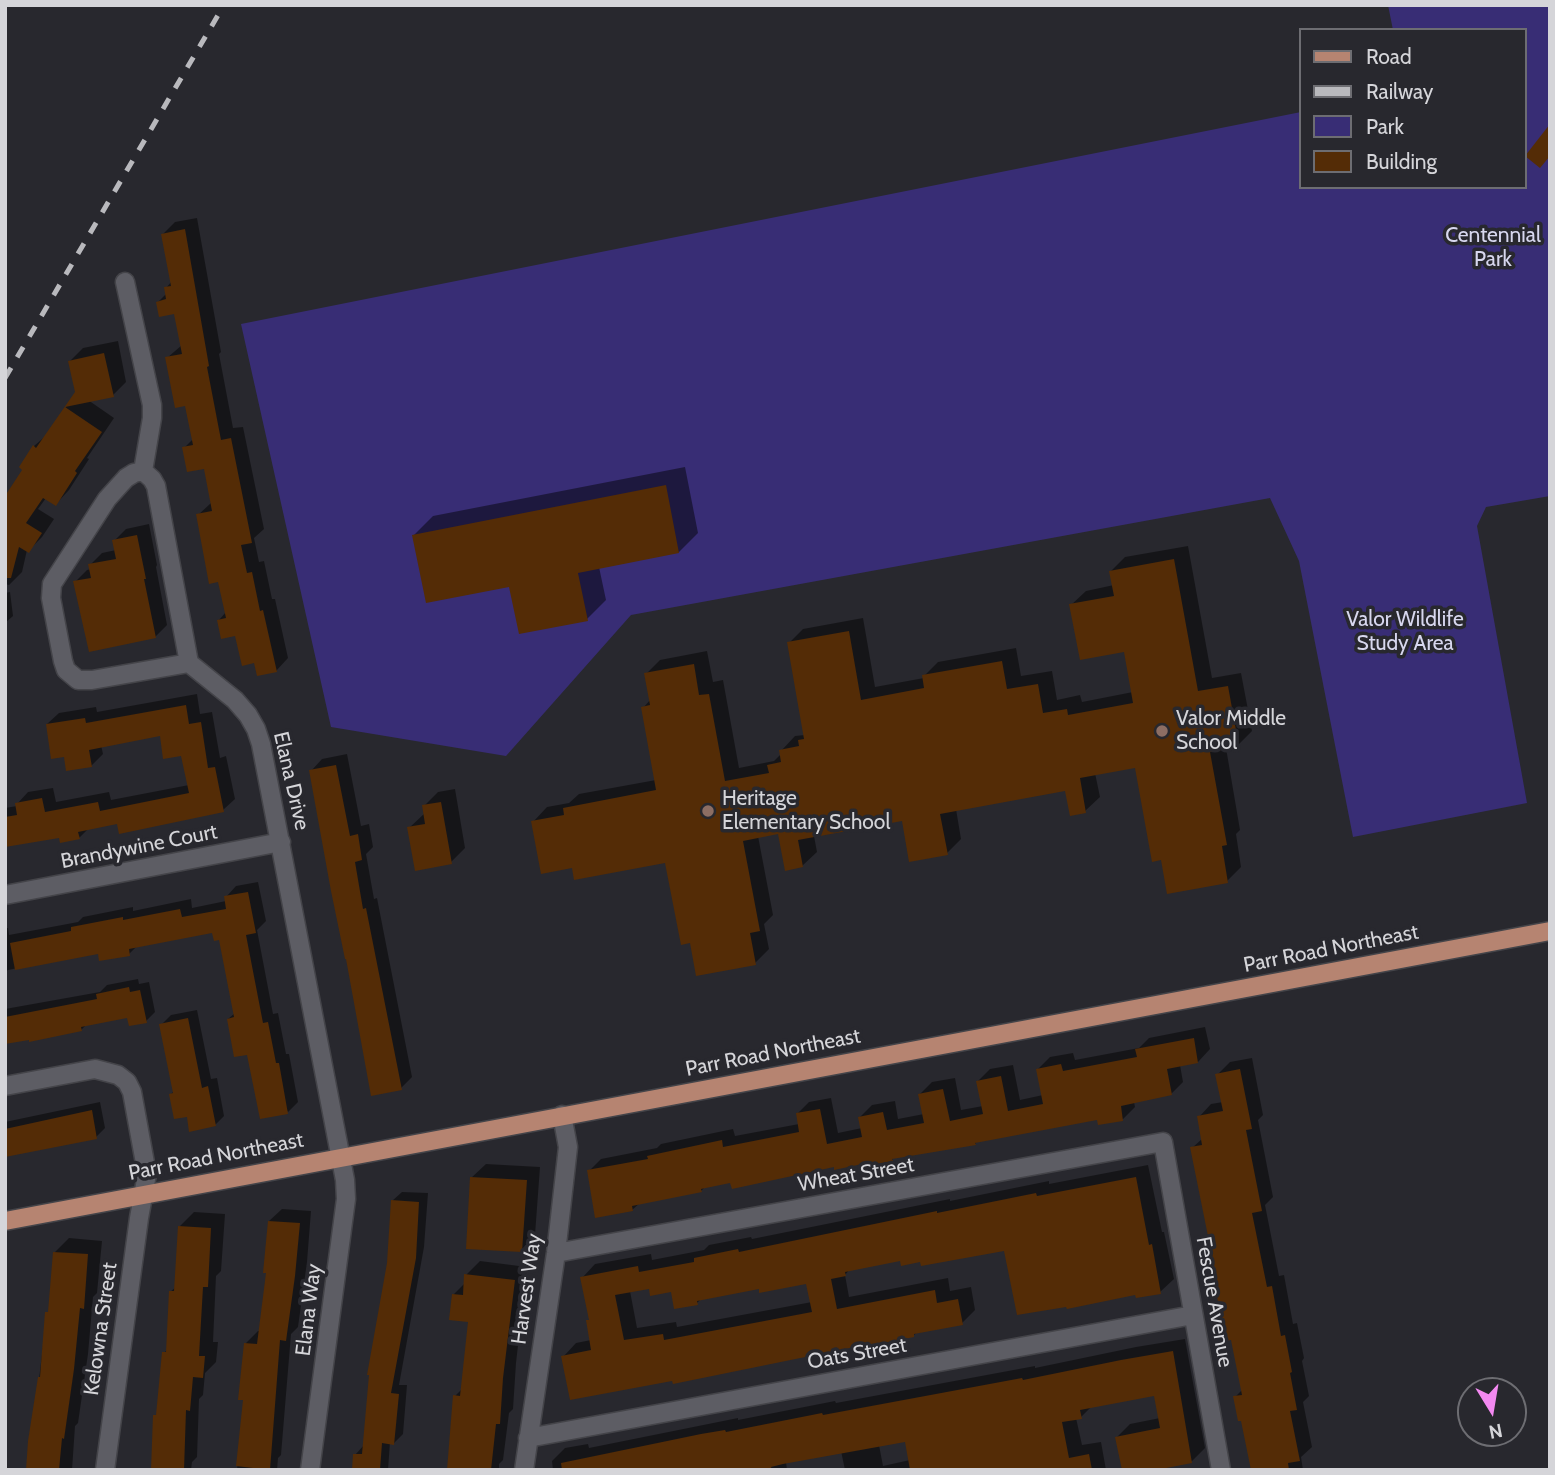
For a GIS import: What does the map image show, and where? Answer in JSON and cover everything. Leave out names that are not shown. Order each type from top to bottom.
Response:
[{"type":"main road","name":"Parr Road Northeast","points":[[5,1221],[1550,930]]},
{"type":"street","points":[[125,282],[152,405],[143,471]]},
{"type":"street","points":[[143,471],[156,486],[189,663],[92,680],[78,680],[66,670],[63,661],[51,598],[52,584],[107,499],[126,478],[143,471]]},
{"type":"street","name":"Elana Drive","points":[[189,663],[235,700],[248,715],[256,729],[265,758],[340,1157]]},
{"type":"street","name":"Brandywine Court","points":[[5,895],[281,842]]},
{"type":"street","name":"Kelowna Street","points":[[5,1086],[95,1069],[118,1075],[127,1082],[132,1092],[147,1169],[105,1470]]},
{"type":"street","name":"Harvest Way","points":[[524,1470],[556,1253],[568,1147],[562,1115]]},
{"type":"street","name":"Wheat Street","points":[[556,1253],[1163,1142]]},
{"type":"street","name":"Fescue Avenue","points":[[1163,1142],[1221,1470]]},
{"type":"street","name":"Elana Way","points":[[310,1470],[346,1199],[340,1157]]},
{"type":"street","name":"Oats Street","points":[[528,1438],[1194,1315]]},
{"type":"green space","points":[[1388,5],[1550,5],[1550,496],[1486,507],[1477,526],[1527,803],[1353,837],[1299,561],[1270,498],[631,615],[506,756],[331,727],[241,324],[1300,112],[1300,189],[1527,189],[1527,28],[1393,28]]},
{"type":"building","points":[[1550,124],[1550,156],[1540,168],[1527,158],[1527,153]]},
{"type":"building","points":[[185,229],[221,440],[231,438],[252,543],[241,545],[247,573],[252,572],[260,611],[263,610],[277,672],[257,676],[254,663],[242,666],[235,636],[221,639],[217,620],[226,618],[218,582],[209,584],[196,514],[212,511],[204,469],[187,472],[182,447],[193,445],[185,406],[175,408],[165,357],[182,354],[174,314],[159,317],[156,302],[166,299],[164,287],[171,286],[161,234]]},
{"type":"building","points":[[104,353],[114,397],[65,407],[102,432],[75,471],[77,473],[56,506],[43,498],[26,523],[42,533],[29,553],[19,547],[11,578],[5,578],[5,496],[22,470],[19,467],[33,445],[36,448],[75,392],[68,361]]},
{"type":"building","points":[[666,485],[679,553],[578,573],[588,621],[519,634],[509,587],[426,603],[412,535]]},
{"type":"building","points":[[137,535],[156,638],[89,652],[73,581],[91,578],[88,564],[116,559],[112,540]]},
{"type":"building","points":[[1174,559],[1198,691],[1228,686],[1239,747],[1210,752],[1227,845],[1222,846],[1228,883],[1167,894],[1161,860],[1152,862],[1135,768],[1080,778],[1086,813],[1070,816],[1065,791],[940,814],[948,855],[909,862],[902,821],[798,840],[803,867],[785,871],[778,834],[743,841],[760,931],[750,933],[756,965],[696,976],[690,943],[681,945],[665,863],[574,880],[572,868],[541,874],[531,821],[564,815],[563,808],[656,790],[641,707],[650,705],[644,673],[694,664],[699,695],[709,694],[725,781],[769,773],[767,765],[781,762],[779,750],[799,746],[798,740],[804,739],[787,642],[849,631],[861,700],[924,688],[922,675],[1002,661],[1007,689],[1038,684],[1043,713],[1067,709],[1068,715],[1133,703],[1124,652],[1080,660],[1069,604],[1114,596],[1109,571]]},
{"type":"building","points":[[186,705],[189,724],[201,722],[208,768],[215,767],[224,812],[119,834],[117,824],[78,832],[80,839],[60,843],[59,838],[5,847],[5,817],[17,815],[15,803],[42,798],[45,812],[98,802],[100,811],[189,793],[181,756],[163,759],[160,736],[89,750],[92,767],[66,771],[64,757],[51,759],[46,724],[85,718],[86,723]]},
{"type":"building","points":[[336,765],[350,836],[358,834],[362,860],[355,862],[363,909],[366,908],[402,1090],[371,1096],[309,770]]},
{"type":"building","points":[[441,802],[452,864],[415,871],[407,827],[425,824],[422,805]]},
{"type":"building","points":[[248,892],[256,933],[246,935],[263,1023],[268,1022],[288,1114],[260,1119],[247,1055],[234,1057],[227,1019],[234,1017],[219,940],[214,941],[212,933],[129,949],[130,956],[99,961],[98,954],[15,970],[10,943],[123,917],[123,920],[180,909],[182,917],[226,909],[224,896]]},
{"type":"building","points":[[129,987],[130,992],[140,990],[147,1023],[129,1026],[127,1018],[81,1027],[82,1031],[5,1044],[5,1017],[97,999],[96,994]]},
{"type":"building","points":[[188,1018],[202,1088],[208,1086],[216,1126],[189,1132],[187,1117],[174,1119],[169,1094],[173,1093],[159,1024]]},
{"type":"building","points":[[1194,1038],[1198,1063],[1167,1069],[1172,1095],[1121,1106],[1123,1121],[1098,1125],[1097,1120],[892,1159],[893,1161],[868,1166],[867,1163],[834,1170],[834,1167],[732,1189],[730,1183],[701,1189],[702,1192],[632,1206],[633,1211],[595,1218],[587,1170],[648,1159],[647,1156],[722,1140],[723,1147],[799,1132],[796,1113],[820,1109],[827,1144],[862,1137],[858,1117],[883,1112],[887,1130],[924,1123],[918,1094],[943,1089],[950,1121],[983,1114],[976,1081],[1001,1076],[1008,1111],[1043,1104],[1036,1069],[1061,1064],[1063,1071],[1137,1057],[1135,1049]]},
{"type":"building","points":[[1240,1069],[1252,1129],[1246,1130],[1262,1211],[1252,1213],[1267,1287],[1272,1286],[1281,1336],[1285,1335],[1297,1410],[1290,1411],[1300,1461],[1288,1463],[1289,1470],[1251,1470],[1233,1396],[1242,1395],[1231,1340],[1225,1341],[1210,1246],[1190,1147],[1202,1145],[1197,1116],[1223,1111],[1215,1074]]},
{"type":"building","points":[[92,1110],[97,1139],[5,1157],[5,1129]]},
{"type":"building","points":[[470,1177],[527,1180],[522,1252],[466,1249]]},
{"type":"building","points":[[1136,1177],[1161,1294],[1136,1298],[1135,1295],[1067,1309],[1066,1307],[1017,1315],[1004,1251],[921,1266],[920,1262],[901,1266],[900,1261],[845,1272],[846,1276],[831,1279],[837,1309],[935,1290],[937,1303],[958,1299],[963,1325],[673,1384],[672,1381],[570,1400],[561,1356],[591,1350],[586,1320],[589,1320],[580,1277],[638,1266],[639,1272],[694,1262],[694,1258],[738,1249],[739,1252],[937,1211],[1036,1193],[1037,1196]],"holes":[[[806,1284],[812,1312],[664,1340],[663,1334],[624,1340],[615,1295],[649,1289],[650,1296],[671,1292],[674,1309],[698,1305],[697,1301],[759,1289],[759,1293]]]},
{"type":"building","points":[[391,1200],[419,1202],[416,1258],[391,1393],[399,1394],[394,1445],[382,1443],[380,1470],[352,1470],[353,1454],[362,1454],[367,1375],[387,1263]]},
{"type":"building","points":[[268,1221],[300,1223],[286,1341],[280,1340],[270,1470],[236,1466],[243,1400],[238,1400],[244,1343],[257,1344],[266,1273],[263,1273]]},
{"type":"building","points":[[178,1226],[211,1228],[208,1287],[203,1287],[199,1356],[205,1356],[203,1378],[193,1377],[190,1411],[186,1410],[184,1470],[151,1470],[153,1415],[156,1415],[162,1352],[166,1352],[169,1291],[174,1291]]},
{"type":"building","points":[[53,1252],[88,1254],[84,1309],[80,1308],[59,1470],[26,1470],[28,1441],[40,1377]]},
{"type":"building","points":[[464,1274],[515,1280],[500,1424],[496,1424],[491,1470],[447,1470],[453,1395],[460,1396],[468,1322],[449,1320],[452,1294],[463,1295]]},
{"type":"building","points":[[1173,1351],[1192,1463],[1156,1470],[1122,1470],[1115,1437],[1160,1428],[1154,1396],[1080,1410],[1082,1419],[1062,1422],[1069,1458],[1089,1454],[1092,1470],[910,1470],[905,1442],[783,1464],[771,1467],[772,1470],[562,1470],[561,1463],[701,1434],[726,1432],[822,1413],[823,1415],[1022,1378],[1023,1380]]},
{"type":"railway","points":[[5,378],[224,5]]},
{"type":"place","name":"Valor Middle School","points":[[1162,731]]},
{"type":"place","name":"Heritage Elementary School","points":[[708,811]]},
{"type":"park label","name":"Centennial Park","points":[[1493,248]]},
{"type":"park label","name":"Valor Wildlife Study Area","points":[[1405,632]]}]
